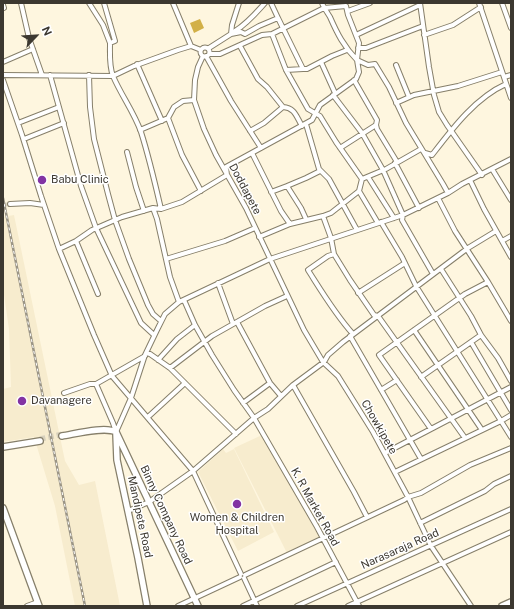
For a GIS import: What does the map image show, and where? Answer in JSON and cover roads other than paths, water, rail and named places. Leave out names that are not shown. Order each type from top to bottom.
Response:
[{"type":"main road","points":[[63,435],[104,430],[116,431]]},
{"type":"main road","name":"Binny Company Road","points":[[116,431],[198,606]]},
{"type":"main road","name":"Mandipete Road","points":[[116,431],[117,460],[147,606]]},
{"type":"main road","points":[[3,446],[40,440]]},
{"type":"main road","points":[[3,508],[5,518],[38,604]]},
{"type":"main road","points":[[502,606],[511,602]]},
{"type":"street","points":[[21,3],[33,49],[42,75]]},
{"type":"street","points":[[89,3],[103,25],[110,43],[113,76],[140,130],[153,173],[161,209]]},
{"type":"street","points":[[104,3],[115,41],[110,43]]},
{"type":"street","points":[[173,3],[191,46]]},
{"type":"street","points":[[231,34],[232,25],[239,3]]},
{"type":"street","points":[[201,50],[204,47],[209,48],[241,28],[265,3]]},
{"type":"street","points":[[271,3],[303,69]]},
{"type":"street","points":[[322,3],[347,50],[356,60],[368,65],[375,64],[406,124],[422,148],[421,149],[425,153],[448,194]]},
{"type":"street","points":[[348,11],[370,3]]},
{"type":"street","points":[[502,3],[511,28]]},
{"type":"street","points":[[3,75],[113,76],[137,64],[191,46],[201,50],[201,54],[220,54],[262,35],[272,34],[324,8],[346,4],[348,15],[359,43],[356,60],[359,72],[354,80],[320,105],[312,120],[226,167],[227,175],[182,202],[161,209],[153,208],[115,220],[96,228],[76,241],[59,249]]},
{"type":"street","points":[[356,35],[420,4],[434,91],[440,112],[451,131],[482,175]]},
{"type":"street","points":[[424,35],[453,25],[480,5],[511,98]]},
{"type":"street","points":[[231,34],[241,32],[245,34],[278,18]]},
{"type":"street","points":[[358,48],[366,48],[423,26]]},
{"type":"street","points":[[259,237],[290,224],[331,213],[359,191],[362,179],[320,116],[308,109],[286,70],[272,34]]},
{"type":"street","points":[[240,46],[258,79],[267,87],[283,107]]},
{"type":"street","points":[[140,130],[168,118],[174,108],[183,101],[194,100],[195,80],[198,68],[210,51],[209,48]]},
{"type":"street","points":[[3,62],[33,49]]},
{"type":"street","points":[[286,70],[307,69],[347,50]]},
{"type":"street","points":[[206,55],[231,101],[261,148]]},
{"type":"street","points":[[321,62],[334,94],[362,133],[383,170],[403,215],[402,220],[433,274]]},
{"type":"street","points":[[137,64],[162,121]]},
{"type":"street","points":[[396,65],[409,97]]},
{"type":"street","points":[[396,103],[409,97],[503,74],[511,75]]},
{"type":"street","points":[[50,75],[81,186],[96,228],[141,323],[154,335]]},
{"type":"street","points":[[89,75],[90,107],[94,139],[115,220],[148,305],[153,314],[161,321]]},
{"type":"street","points":[[3,80],[59,249],[112,376],[148,416],[192,471],[257,606]]},
{"type":"street","points":[[354,80],[377,120],[376,125],[419,208]]},
{"type":"street","points":[[425,153],[432,155],[451,131],[481,100],[496,88],[506,84]]},
{"type":"street","name":"Doddapete","points":[[194,100],[204,129],[216,155],[270,259]]},
{"type":"street","points":[[18,123],[59,107]]},
{"type":"street","points":[[250,131],[264,123],[283,107],[290,107],[304,125],[311,140],[320,171],[328,179],[357,230]]},
{"type":"street","points":[[168,118],[182,154],[201,191]]},
{"type":"street","points":[[24,140],[64,123]]},
{"type":"street","points":[[340,148],[376,125]]},
{"type":"street","points":[[362,179],[383,170],[421,149]]},
{"type":"street","points":[[127,152],[144,211]]},
{"type":"street","points":[[252,152],[290,224]]},
{"type":"street","points":[[116,431],[132,398],[146,354],[161,321],[165,314],[182,301],[270,259],[403,215],[448,194],[470,180],[511,159]]},
{"type":"street","points":[[492,169],[511,200]]},
{"type":"street","points":[[272,192],[320,171]]},
{"type":"street","points":[[368,177],[394,218]]},
{"type":"street","points":[[470,180],[511,257]]},
{"type":"street","points":[[287,186],[306,219]]},
{"type":"street","points":[[359,191],[405,264],[434,316],[511,437]]},
{"type":"street","points":[[438,198],[455,231],[468,248],[511,321]]},
{"type":"street","points":[[10,204],[30,203],[44,205]]},
{"type":"street","name":"K. R Market Road","points":[[153,208],[157,219],[170,277],[182,301],[204,342],[254,418],[336,562],[358,604]]},
{"type":"street","points":[[323,216],[331,238],[334,254],[358,293],[374,315],[378,316],[465,438]]},
{"type":"street","points":[[166,259],[225,241],[255,228]]},
{"type":"street","points":[[128,512],[149,502],[192,471],[254,418],[268,408],[293,385],[324,362],[328,355],[351,335],[468,248],[496,231]]},
{"type":"street","points":[[502,241],[511,236]]},
{"type":"street","points":[[76,241],[98,294]]},
{"type":"street","points":[[334,254],[328,256],[308,270],[327,302],[351,335],[380,390],[421,459]]},
{"type":"street","name":"Chowkipete","points":[[270,259],[304,330],[324,362],[338,376],[373,432],[408,497],[431,546],[471,606]]},
{"type":"street","points":[[358,293],[405,264]]},
{"type":"street","points":[[440,269],[460,298],[481,335],[498,358],[511,381]]},
{"type":"street","points":[[431,429],[380,355],[460,298],[488,282]]},
{"type":"street","points":[[218,283],[235,323],[270,383],[281,396]]},
{"type":"street","points":[[170,368],[204,342],[265,306],[287,296]]},
{"type":"street","points":[[158,360],[177,339],[195,325]]},
{"type":"street","points":[[414,330],[482,430]]},
{"type":"street","points":[[421,377],[481,335]]},
{"type":"street","points":[[471,342],[511,410]]},
{"type":"street","points":[[64,393],[90,384],[96,384],[112,376],[146,354],[150,354],[170,368],[236,434]]},
{"type":"street","points":[[380,390],[397,380]]},
{"type":"street","points":[[148,416],[185,383]]},
{"type":"street","points":[[243,403],[270,383]]},
{"type":"street","points":[[96,384],[116,431]]},
{"type":"street","points":[[293,385],[367,517]]},
{"type":"street","points":[[385,453],[511,387]]},
{"type":"street","points":[[395,472],[511,416]]},
{"type":"street","points":[[178,606],[323,539],[408,497],[420,493],[470,465],[511,448]]},
{"type":"street","points":[[420,523],[485,491],[494,484],[511,476]]},
{"type":"street","name":"Narasaraja Road","points":[[297,606],[511,509]]},
{"type":"street","points":[[348,606],[358,604],[442,562],[511,532]]},
{"type":"street","points":[[243,606],[336,562]]},
{"type":"street","points":[[27,606],[38,604]]},
{"type":"tunnel","points":[[3,205],[10,204]]},
{"type":"tunnel","points":[[40,439],[63,434]]},
{"type":"railway","points":[[3,198],[85,606]]},
{"type":"place","name":"Babu Clinic","points":[[42,180]]},
{"type":"place","name":"Davanagere","points":[[22,401]]},
{"type":"place","name":"Women & Children Hospital","points":[[237,504]]}]
